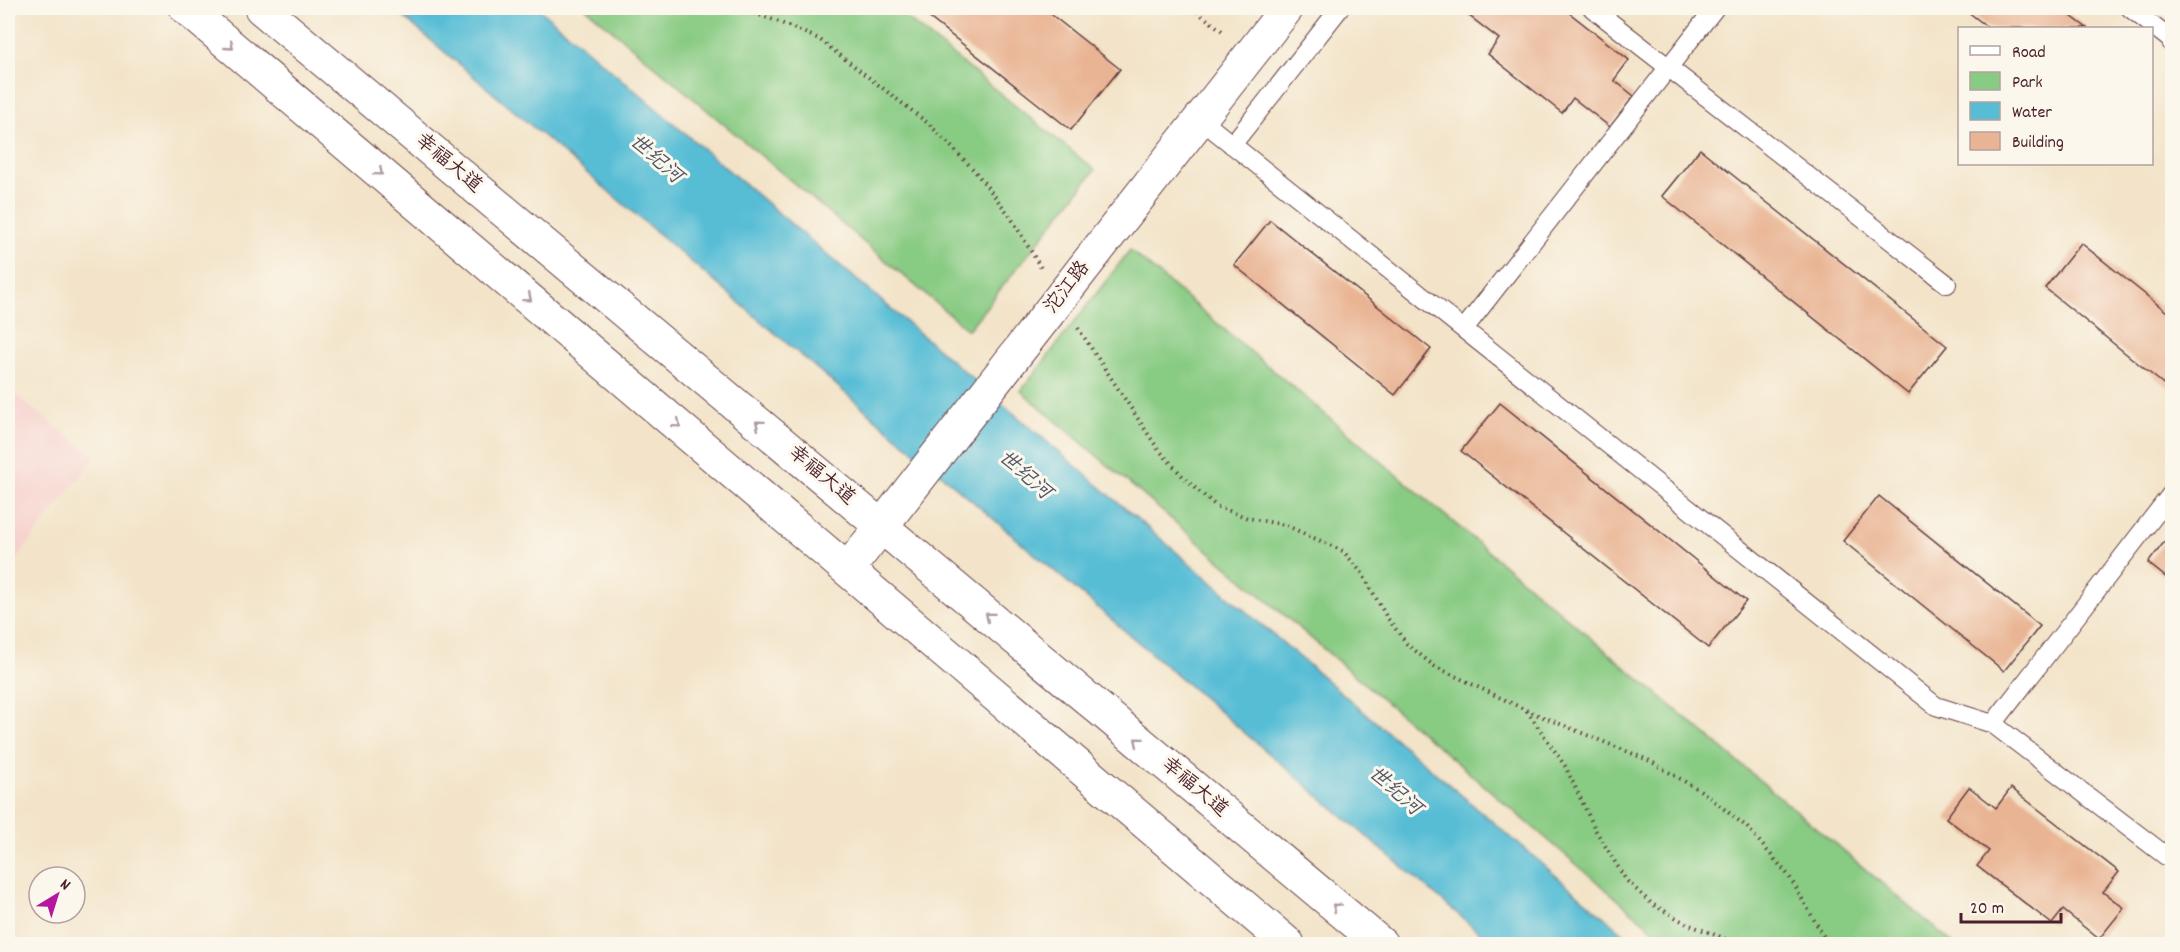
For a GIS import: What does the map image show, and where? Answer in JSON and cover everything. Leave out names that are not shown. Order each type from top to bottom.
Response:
[{"type":"main road","points":[[186,8],[1288,945]]},
{"type":"main road","name":"幸福大道","points":[[261,8],[883,524],[1381,945]]},
{"type":"main road","name":"沱江路","points":[[848,569],[1287,8]]},
{"type":"lane","points":[[1232,145],[1340,8]]},
{"type":"lane","points":[[1592,8],[1947,284]]},
{"type":"lane","points":[[1464,329],[1714,8]]},
{"type":"lane","points":[[2130,8],[2171,40],[2172,44]]},
{"type":"lane","points":[[1200,119],[1936,706],[1993,724],[2166,856]]},
{"type":"lane","points":[[1993,724],[2172,493]]},
{"type":"path","points":[[737,8],[774,20],[819,39],[929,124],[974,170],[1010,216],[1049,312],[1187,482],[1216,506],[1248,518],[1285,525],[1342,551],[1362,573],[1386,616],[1407,644],[1434,666],[1526,710],[1648,760],[1701,791],[1748,827],[1789,876],[1828,945]]},
{"type":"path","points":[[1192,8],[1251,54]]},
{"type":"path","points":[[1526,710],[1565,766],[1596,831],[1626,880],[1652,904],[1687,924],[1739,945]]},
{"type":"shaded area","points":[[8,389],[95,457],[8,570]]},
{"type":"green space","points":[[586,8],[894,8],[1095,170],[968,330]]},
{"type":"green space","points":[[1130,250],[1954,944],[1670,944],[1021,391]]},
{"type":"water","name":"世纪河","points":[[393,8],[538,8],[1636,944],[1493,944]]},
{"type":"building","points":[[917,8],[1043,8],[1120,69],[1071,130]]},
{"type":"building","points":[[1459,8],[1563,8],[1629,60],[1614,80],[1634,96],[1610,127],[1573,98],[1562,113],[1488,54],[1499,39]]},
{"type":"building","points":[[1963,8],[2060,8],[2086,27],[1988,27]]},
{"type":"building","points":[[1700,149],[1947,346],[1908,394],[1662,196]]},
{"type":"building","points":[[1270,220],[1431,349],[1395,395],[1234,265]]},
{"type":"building","points":[[2081,243],[2172,316],[2172,391],[2045,288]]},
{"type":"building","points":[[1500,403],[1746,601],[1708,648],[1461,451]]},
{"type":"building","points":[[1879,496],[2040,626],[2004,671],[1843,541]]},
{"type":"building","points":[[2172,532],[2172,582],[2148,563]]},
{"type":"building","points":[[1969,787],[1996,808],[2011,788],[2119,872],[2103,892],[2124,908],[2099,939],[2063,910],[2052,924],[1977,866],[1989,851],[1946,818]]}]
